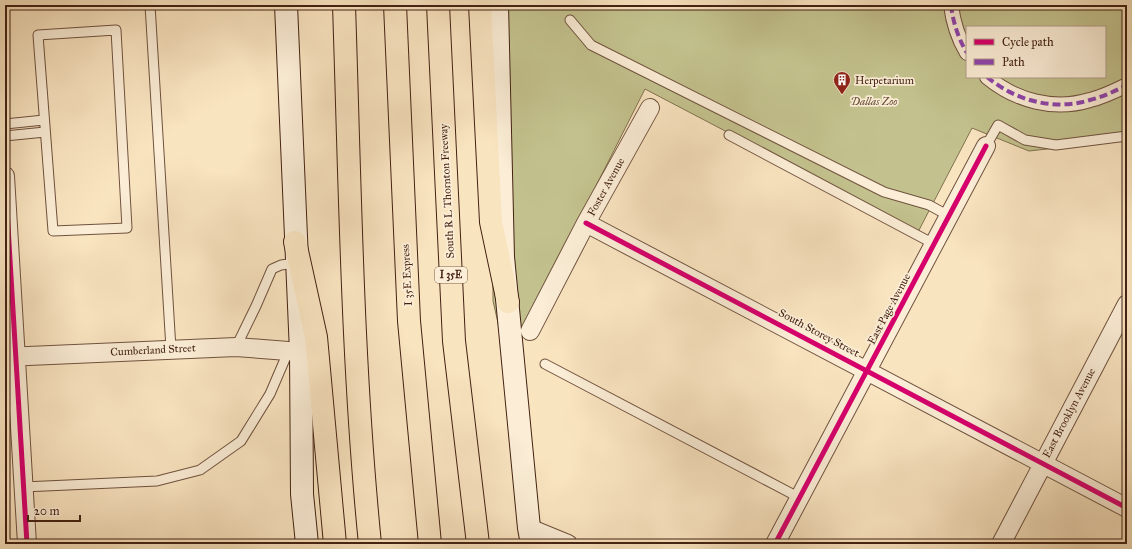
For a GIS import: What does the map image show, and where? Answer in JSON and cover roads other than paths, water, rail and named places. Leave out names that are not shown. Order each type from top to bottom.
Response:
[{"type":"highway","points":[[344,5],[353,282],[364,485],[370,544]]},
{"type":"highway","name":"I 35E Express","points":[[395,5],[409,321],[430,544]]},
{"type":"highway","name":"South R L Thornton Freeway","points":[[438,5],[454,341],[478,544]]},
{"type":"highway","points":[[480,5],[491,222],[508,302]]},
{"type":"highway","points":[[296,253],[316,336],[335,544]]},
{"type":"main road","points":[[286,5],[296,253],[294,352],[302,494],[307,544]]},
{"type":"main road","points":[[497,5],[504,257],[530,536]]},
{"type":"street","points":[[951,5],[952,17],[957,33],[966,51]]},
{"type":"street","points":[[988,78],[1010,93],[1042,103],[1058,105],[1074,104],[1090,100],[1127,85]]},
{"type":"street","name":"Foster Avenue","points":[[530,331],[586,223],[650,108]]},
{"type":"street","name":"East Page Avenue","points":[[775,544],[986,146]]},
{"type":"street","points":[[5,176],[10,357],[23,486],[26,544]]},
{"type":"street","name":"South Storey Street","points":[[586,223],[868,370],[1127,508]]},
{"type":"street","name":"East Brooklyn Avenue","points":[[1001,544],[1127,304]]},
{"type":"street","name":"Cumberland Street","points":[[10,357],[236,346],[294,352]]},
{"type":"street","points":[[530,536],[568,544]]},
{"type":"lane","points":[[150,5],[171,349]]},
{"type":"lane","points":[[570,20],[592,46],[884,192],[929,205],[949,216]]},
{"type":"lane","points":[[116,30],[127,228],[52,231],[44,120],[38,35],[116,30]]},
{"type":"lane","points":[[5,124],[44,120]]},
{"type":"lane","points":[[986,146],[998,125],[1025,140],[1056,145],[1127,136]]},
{"type":"lane","points":[[5,136],[45,132]]},
{"type":"lane","points":[[729,135],[934,244]]},
{"type":"lane","points":[[236,346],[272,269],[281,265],[296,253]]},
{"type":"lane","points":[[23,486],[157,481],[200,470],[241,441],[294,352]]},
{"type":"lane","points":[[545,364],[800,498]]},
{"type":"place","name":"Herpetarium","points":[[842,95]]},
{"type":"park label","name":"Dallas Zoo","points":[[874,101]]}]
